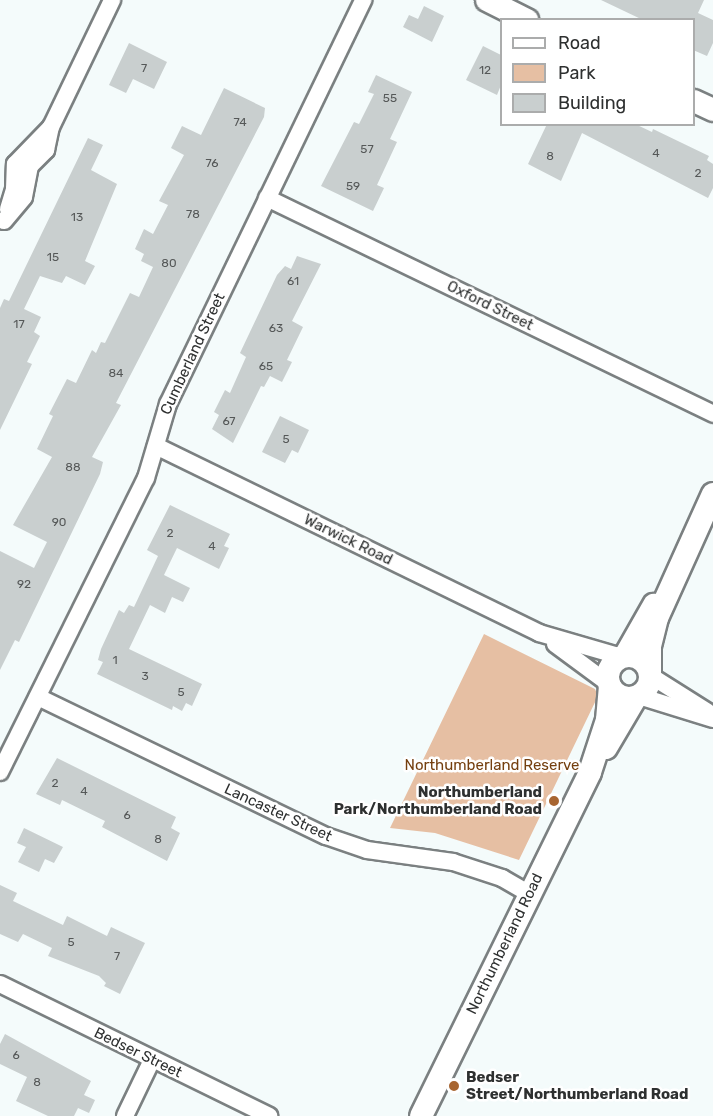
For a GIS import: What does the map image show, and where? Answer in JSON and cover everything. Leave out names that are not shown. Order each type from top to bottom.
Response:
[{"type":"street","points":[[2,225],[21,168],[51,127],[112,0]]},
{"type":"street","name":"Cumberland Street","points":[[0,772],[146,478],[168,404],[267,198],[349,36],[363,0]]},
{"type":"street","name":"Cumberland Street","points":[[349,36],[372,0]]},
{"type":"street","points":[[487,0],[523,18]]},
{"type":"street","points":[[695,102],[713,111]]},
{"type":"street","points":[[0,156],[21,168]]},
{"type":"street","name":"Oxford Street","points":[[267,198],[713,414]]},
{"type":"street","name":"Warwick Road","points":[[156,446],[539,633],[623,657]]},
{"type":"street","points":[[637,697],[648,688],[650,646],[657,618],[678,565],[713,494]]},
{"type":"street","points":[[678,565],[623,657],[609,671],[610,685],[618,695],[637,697],[713,717]]},
{"type":"street","name":"Warwick Road","points":[[539,633],[610,685]]},
{"type":"street","points":[[623,657],[638,657],[650,674],[713,717]]},
{"type":"street","name":"Northumberland Road","points":[[591,772],[607,720],[610,685]]},
{"type":"street","name":"Lancaster Street","points":[[38,697],[326,836],[367,850],[464,865],[502,878],[530,894]]},
{"type":"street","name":"Northumberland Road","points":[[421,1116],[591,772],[637,697]]},
{"type":"street","name":"Bedser Street","points":[[3,986],[269,1116]]},
{"type":"street","points":[[125,1116],[152,1060]]},
{"type":"green space","name":"Northumberland Reserve","points":[[484,634],[595,689],[598,696],[519,860],[435,833],[390,828]]},
{"type":"building","points":[[601,0],[704,0],[698,13],[713,20],[713,43],[707,56],[695,51],[695,18],[639,18]]},
{"type":"building","points":[[424,6],[444,16],[432,42],[403,27],[409,15],[418,19]]},
{"type":"building","points":[[129,43],[167,62],[154,89],[133,79],[126,93],[109,85]]},
{"type":"building","points":[[483,46],[500,54],[500,88],[497,95],[466,80]]},
{"type":"building","points":[[376,75],[412,92],[390,139],[397,142],[377,185],[384,188],[373,211],[321,186],[354,122],[359,124],[374,94],[368,92]]},
{"type":"building","points":[[224,88],[265,108],[264,117],[116,403],[121,405],[92,457],[103,462],[100,474],[19,642],[15,640],[0,670],[0,551],[34,568],[47,542],[13,525],[52,457],[37,449],[53,416],[49,414],[67,379],[76,383],[92,350],[96,353],[101,342],[105,343],[130,293],[139,297],[153,267],[141,261],[144,254],[135,249],[144,229],[153,234],[168,205],[159,201],[184,155],[171,148],[182,126],[201,135]]},
{"type":"building","points":[[546,126],[639,126],[652,132],[653,129],[709,156],[707,160],[713,164],[713,188],[708,198],[582,133],[561,181],[528,164]]},
{"type":"building","points":[[88,138],[103,145],[91,170],[117,184],[85,261],[95,266],[85,285],[66,276],[62,283],[40,276],[24,309],[41,317],[34,332],[40,336],[27,362],[32,364],[0,430],[0,308],[4,299],[9,301]]},
{"type":"building","points":[[297,256],[321,264],[292,321],[303,327],[287,360],[292,362],[282,382],[270,376],[264,387],[261,386],[233,443],[212,429],[219,415],[214,412],[225,390],[230,393],[246,357],[240,353],[277,275],[285,266],[291,269]]},
{"type":"building","points":[[280,416],[309,430],[298,453],[292,450],[285,463],[262,452]]},
{"type":"building","points":[[170,505],[230,534],[224,546],[229,548],[219,569],[177,548],[164,575],[190,588],[183,602],[172,597],[165,613],[150,605],[129,649],[202,684],[192,706],[186,703],[182,711],[173,706],[172,710],[97,674],[103,662],[98,660],[101,649],[119,610],[124,613],[129,605],[134,607],[158,556],[147,550]]},
{"type":"building","points":[[57,758],[176,817],[171,828],[180,833],[167,861],[102,827],[105,821],[62,800],[60,805],[36,794]]},
{"type":"building","points":[[24,828],[63,847],[54,863],[45,859],[39,872],[18,862],[26,847],[17,843]]},
{"type":"building","points":[[0,885],[17,893],[13,901],[63,925],[67,916],[107,936],[111,927],[145,943],[120,994],[104,986],[106,983],[99,976],[48,956],[52,948],[23,934],[18,942],[0,934]]},
{"type":"building","points":[[5,1034],[91,1081],[84,1095],[95,1100],[89,1113],[78,1108],[74,1116],[48,1116],[16,1101],[27,1077],[0,1064],[0,1044]]},
{"type":"place","name":"Northumberland Park/Northumberland Road","points":[[554,801]]},
{"type":"place","name":"Bedser Street/Northumberland Road","points":[[454,1086]]}]
